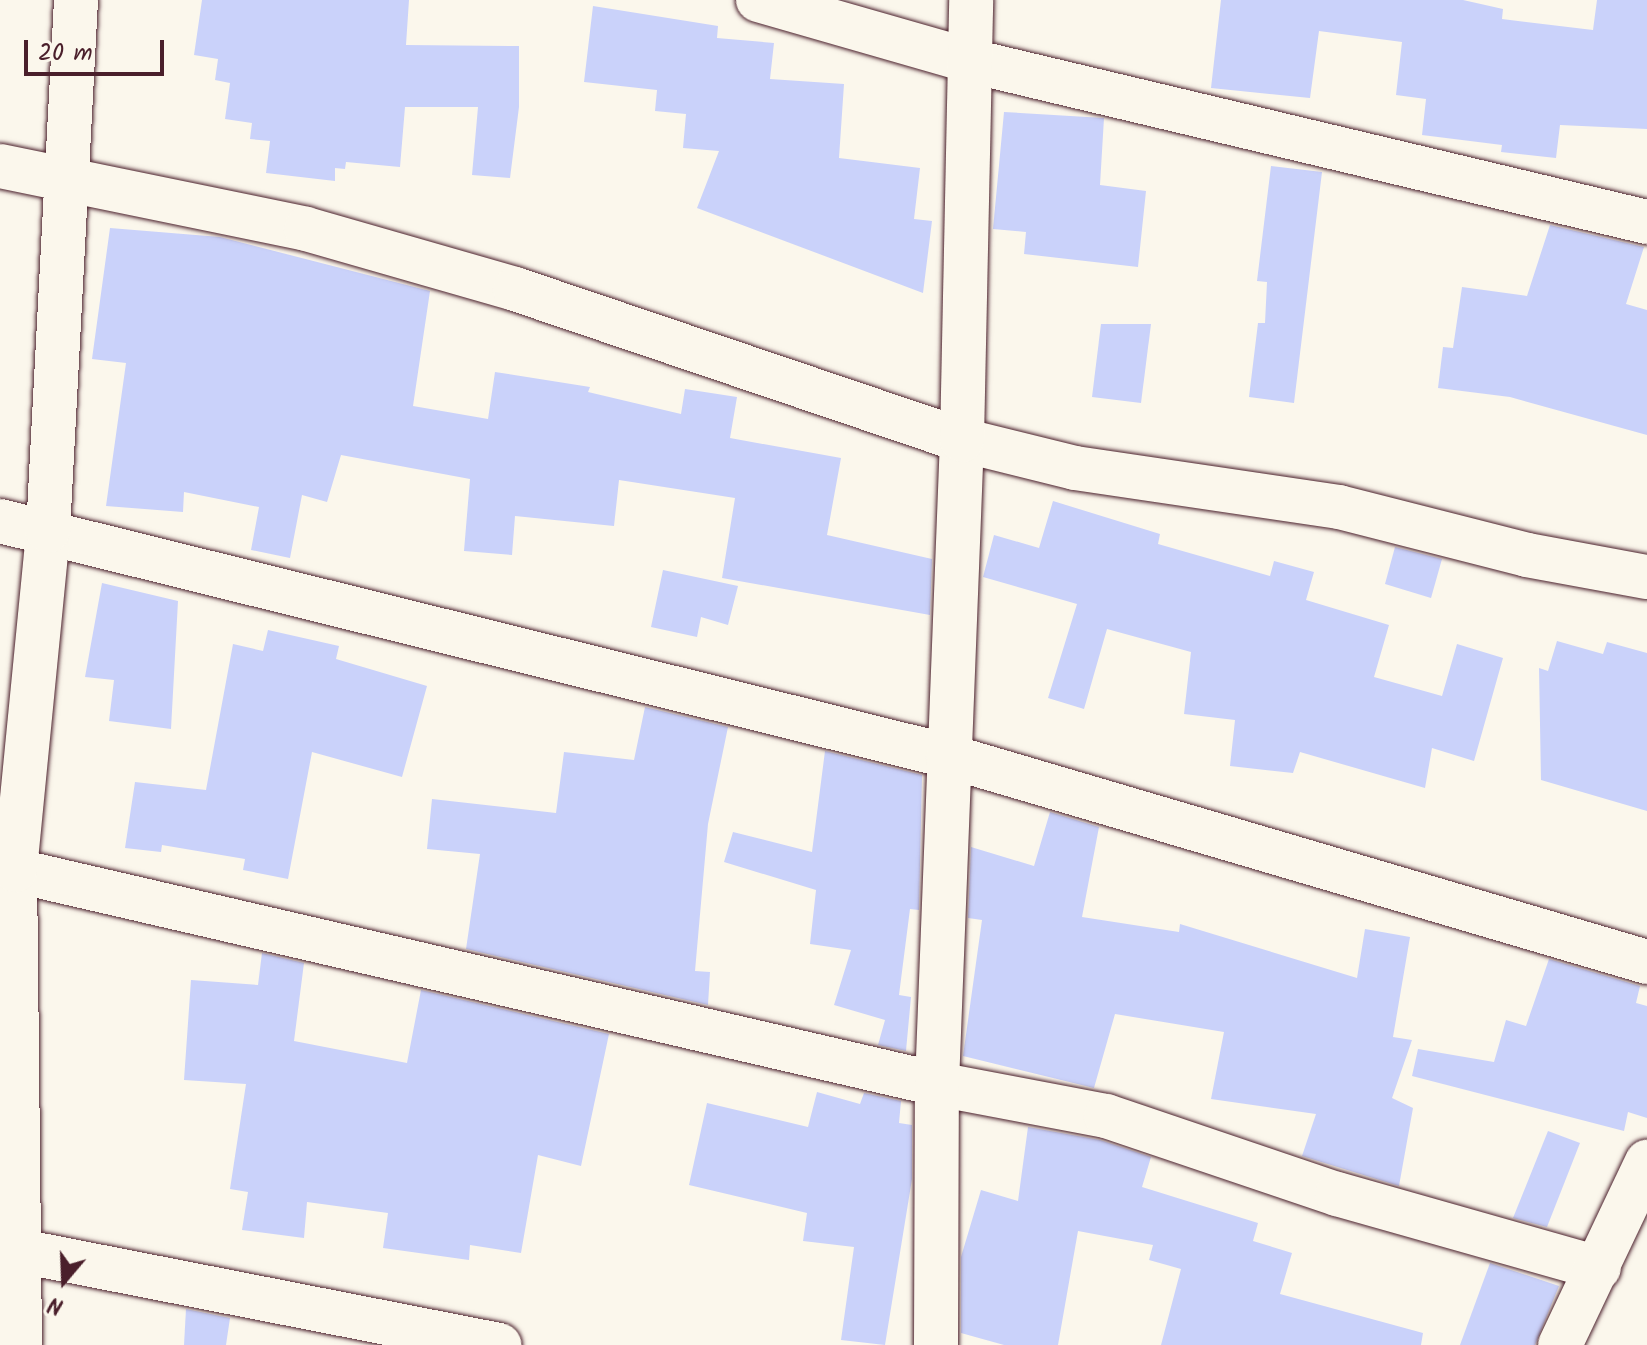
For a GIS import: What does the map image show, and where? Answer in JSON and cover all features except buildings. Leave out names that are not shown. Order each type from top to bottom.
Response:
[{"type":"street","points":[[20,1345],[11,1249],[8,868],[48,531],[70,183],[76,0]]},
{"type":"street","points":[[758,0],[971,61],[1647,222]]},
{"type":"street","points":[[936,1345],[937,1084],[962,440],[971,0]]},
{"type":"street","points":[[0,166],[321,233],[515,289],[962,440],[1075,468],[1339,507],[1527,555],[1647,577]]},
{"type":"street","points":[[0,521],[948,756],[1647,962]]},
{"type":"street","points":[[8,868],[937,1084],[1106,1116],[1337,1194],[1599,1268]]},
{"type":"street","points":[[1560,1345],[1647,1162]]},
{"type":"street","points":[[11,1249],[499,1345]]}]
